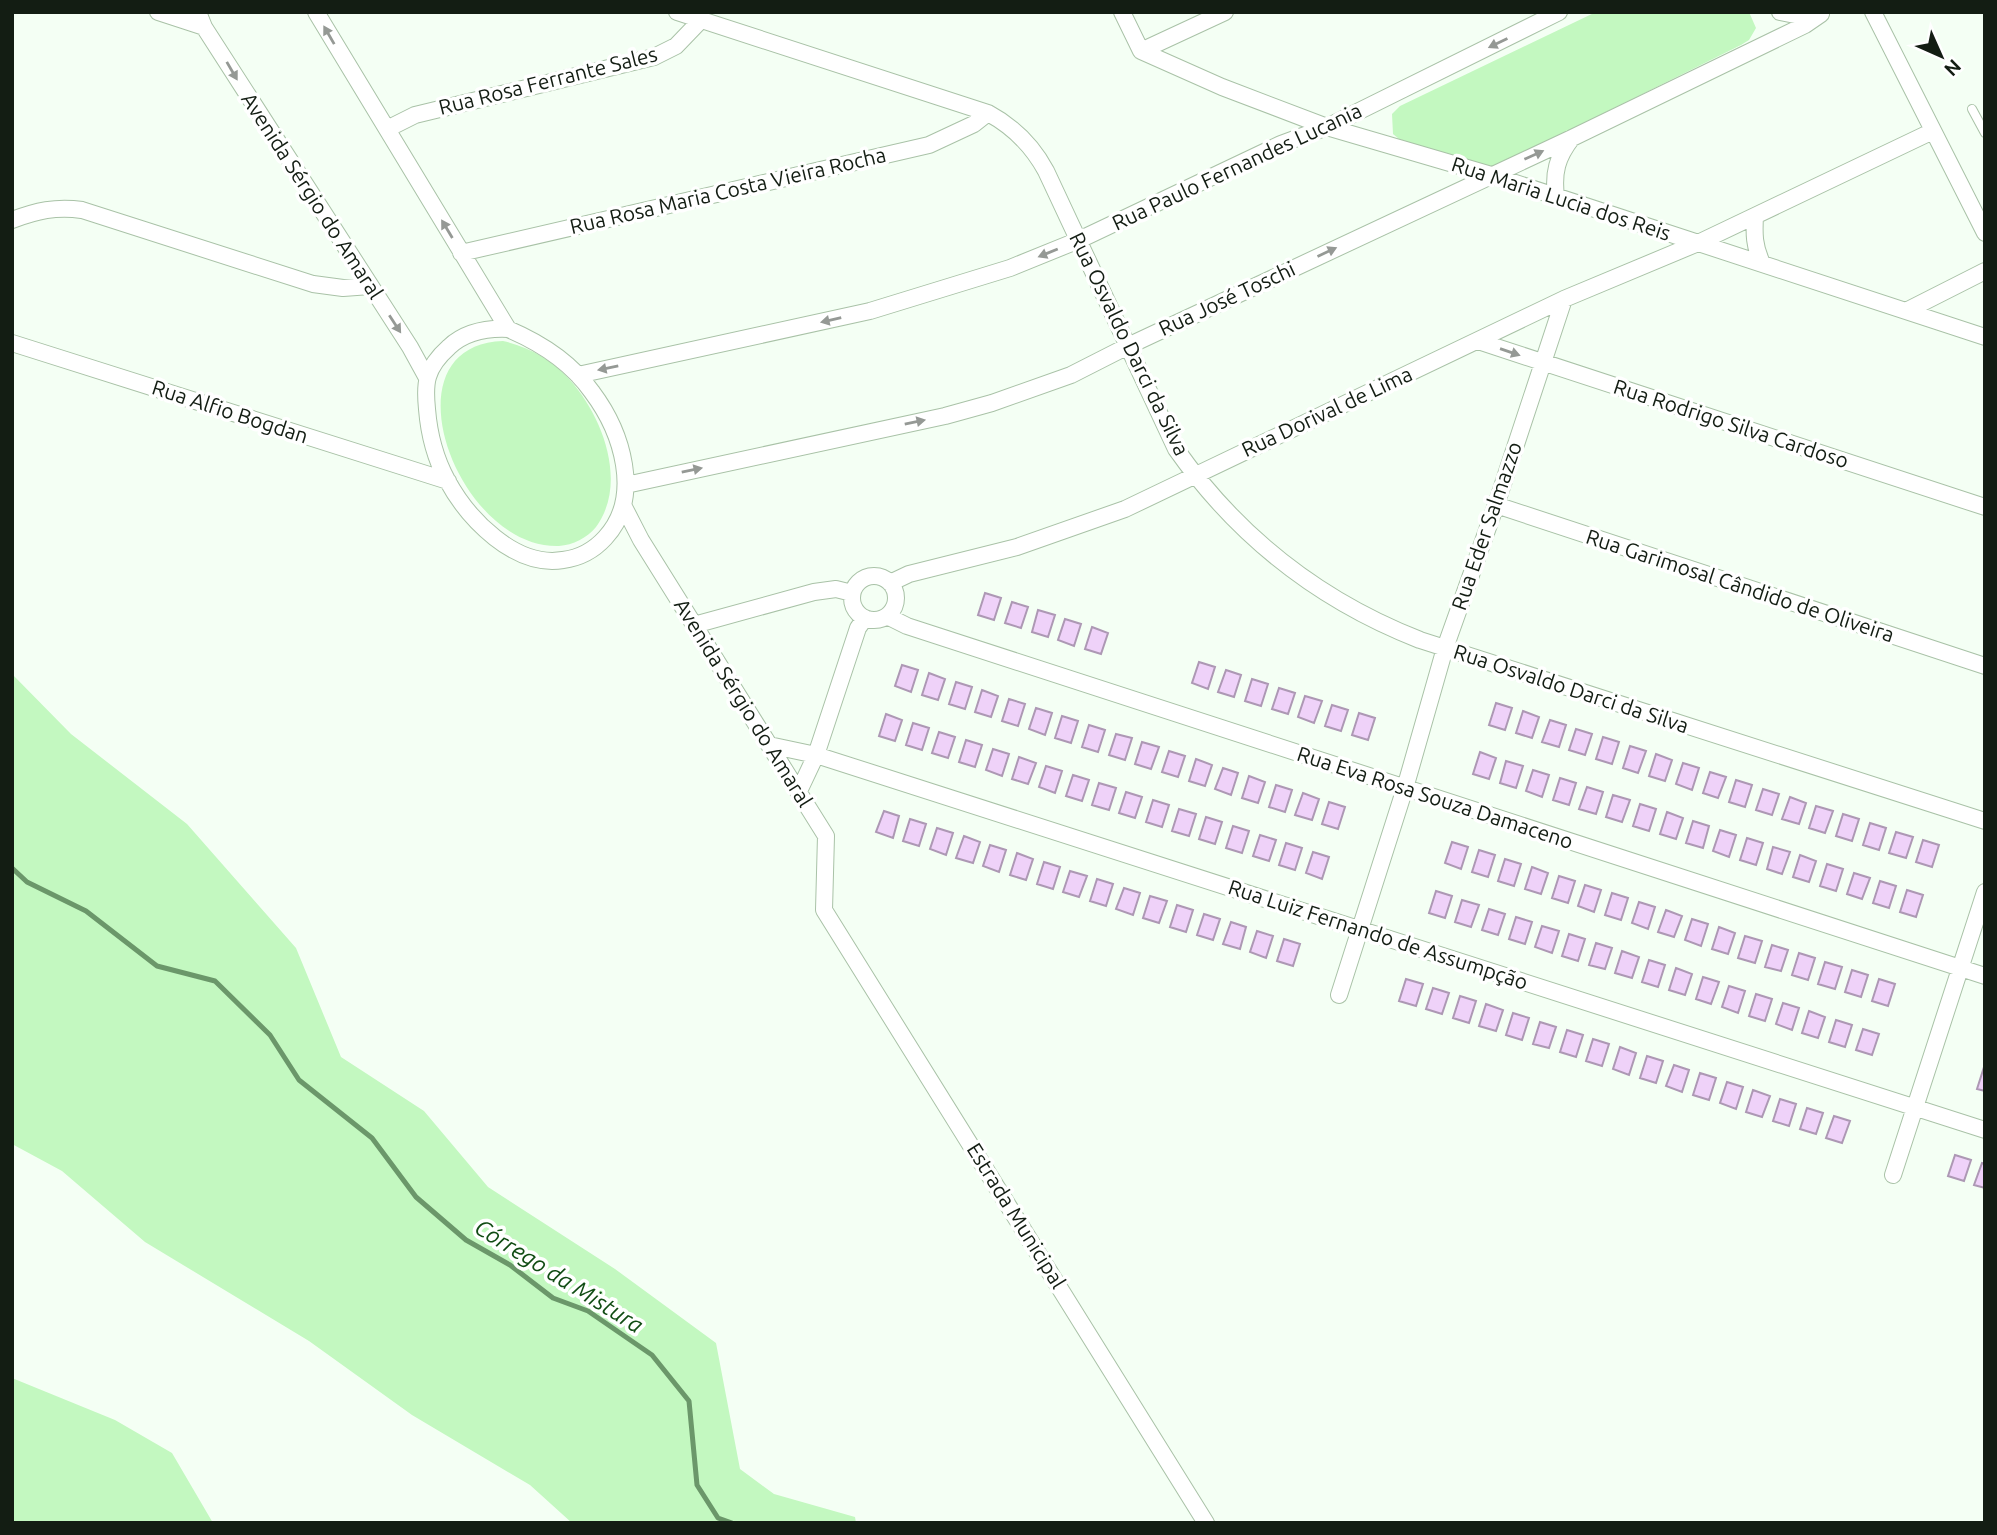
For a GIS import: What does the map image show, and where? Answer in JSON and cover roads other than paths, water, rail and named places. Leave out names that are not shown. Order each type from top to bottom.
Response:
[{"type":"street","points":[[158,12],[201,20]]},
{"type":"street","points":[[316,12],[508,329]]},
{"type":"street","name":"Rua Osvaldo Darci da Silva","points":[[677,12],[988,113],[1010,127],[1030,146],[1046,171],[1176,449],[1195,475],[1249,534],[1307,581],[1365,616],[1444,648],[1985,821]]},
{"type":"street","points":[[1122,12],[1141,51],[1224,12]]},
{"type":"street","name":"Rua Paulo Fernandes Lucania","points":[[578,375],[870,311],[1010,268],[1079,240],[1281,144],[1327,127],[1559,12]]},
{"type":"street","points":[[1780,12],[1805,17],[1823,13]]},
{"type":"street","points":[[1873,12],[1985,233]]},
{"type":"street","name":"Rua José Toschi","points":[[626,485],[932,419],[992,403],[1071,375],[1572,138],[1793,31],[1823,13]]},
{"type":"street","name":"Avenida Sérgio do Amaral","points":[[201,20],[427,378]]},
{"type":"street","name":"Rua Rosa Ferrante Sales","points":[[387,129],[415,115],[654,57],[676,46],[701,20]]},
{"type":"street","name":"Rua Maria Lucia dos Reis","points":[[1141,51],[1222,87],[1327,127],[1491,175],[1985,337]]},
{"type":"street","name":"Rua Rosa Maria Costa Vieira Rocha","points":[[461,253],[929,145],[974,124],[988,113]]},
{"type":"street","name":"Rua Dorival de Lima","points":[[890,583],[909,574],[1017,547],[1125,509],[1564,299],[1698,243],[1933,131]]},
{"type":"street","points":[[1556,196],[1556,165],[1562,150],[1572,138]]},
{"type":"street","points":[[12,220],[45,209],[82,210],[313,284],[343,288],[370,286]]},
{"type":"street","points":[[1755,216],[1756,250],[1762,263]]},
{"type":"street","points":[[1908,310],[1985,271]]},
{"type":"street","name":"Rua Eder Salmazzo","points":[[1339,995],[1405,788],[1444,648],[1496,505],[1564,299]]},
{"type":"street","points":[[508,329],[545,348],[578,375],[592,391],[612,426],[625,466],[623,505],[619,519],[601,543],[575,557],[550,561],[528,557],[490,532],[473,517],[448,481],[432,442],[426,399],[427,378],[442,354],[463,338],[485,330],[508,329]]},
{"type":"street","name":"Rua Rodrigo Silva Cardoso","points":[[1478,341],[1985,506]]},
{"type":"street","name":"Rua Alfio Bogdan","points":[[12,343],[448,481]]},
{"type":"street","name":"Avenida Sérgio do Amaral","points":[[623,505],[641,540],[826,836],[824,910]]},
{"type":"street","name":"Rua Garimosal Cândido de Oliveira","points":[[1496,505],[1985,666]]},
{"type":"street","points":[[868,577],[883,578],[890,583],[896,596],[892,611],[887,617],[879,620],[864,618],[854,608],[852,593],[861,580],[868,577]]},
{"type":"street","points":[[694,625],[814,592],[836,589],[852,593]]},
{"type":"street","name":"Rua Eva Rosa Souza Damaceno","points":[[887,617],[907,626],[1985,976]]},
{"type":"street","points":[[799,791],[816,755],[858,628],[864,618]]},
{"type":"street","name":"Rua Luiz Fernando de Assumpção","points":[[769,745],[816,755],[1985,1130]]},
{"type":"street","points":[[1893,1175],[1985,892]]},
{"type":"street","name":"Estrada Municipal","points":[[824,910],[1206,1523]]},
{"type":"lane","points":[[1972,109],[1985,133]]},
{"type":"waterway","name":"Córrego da Mistura","points":[[12,868],[27,882],[86,911],[157,966],[215,981],[270,1035],[299,1080],[372,1138],[416,1197],[466,1240],[510,1265],[553,1298],[588,1311],[652,1355],[689,1401],[697,1485],[718,1518],[732,1523]]}]
